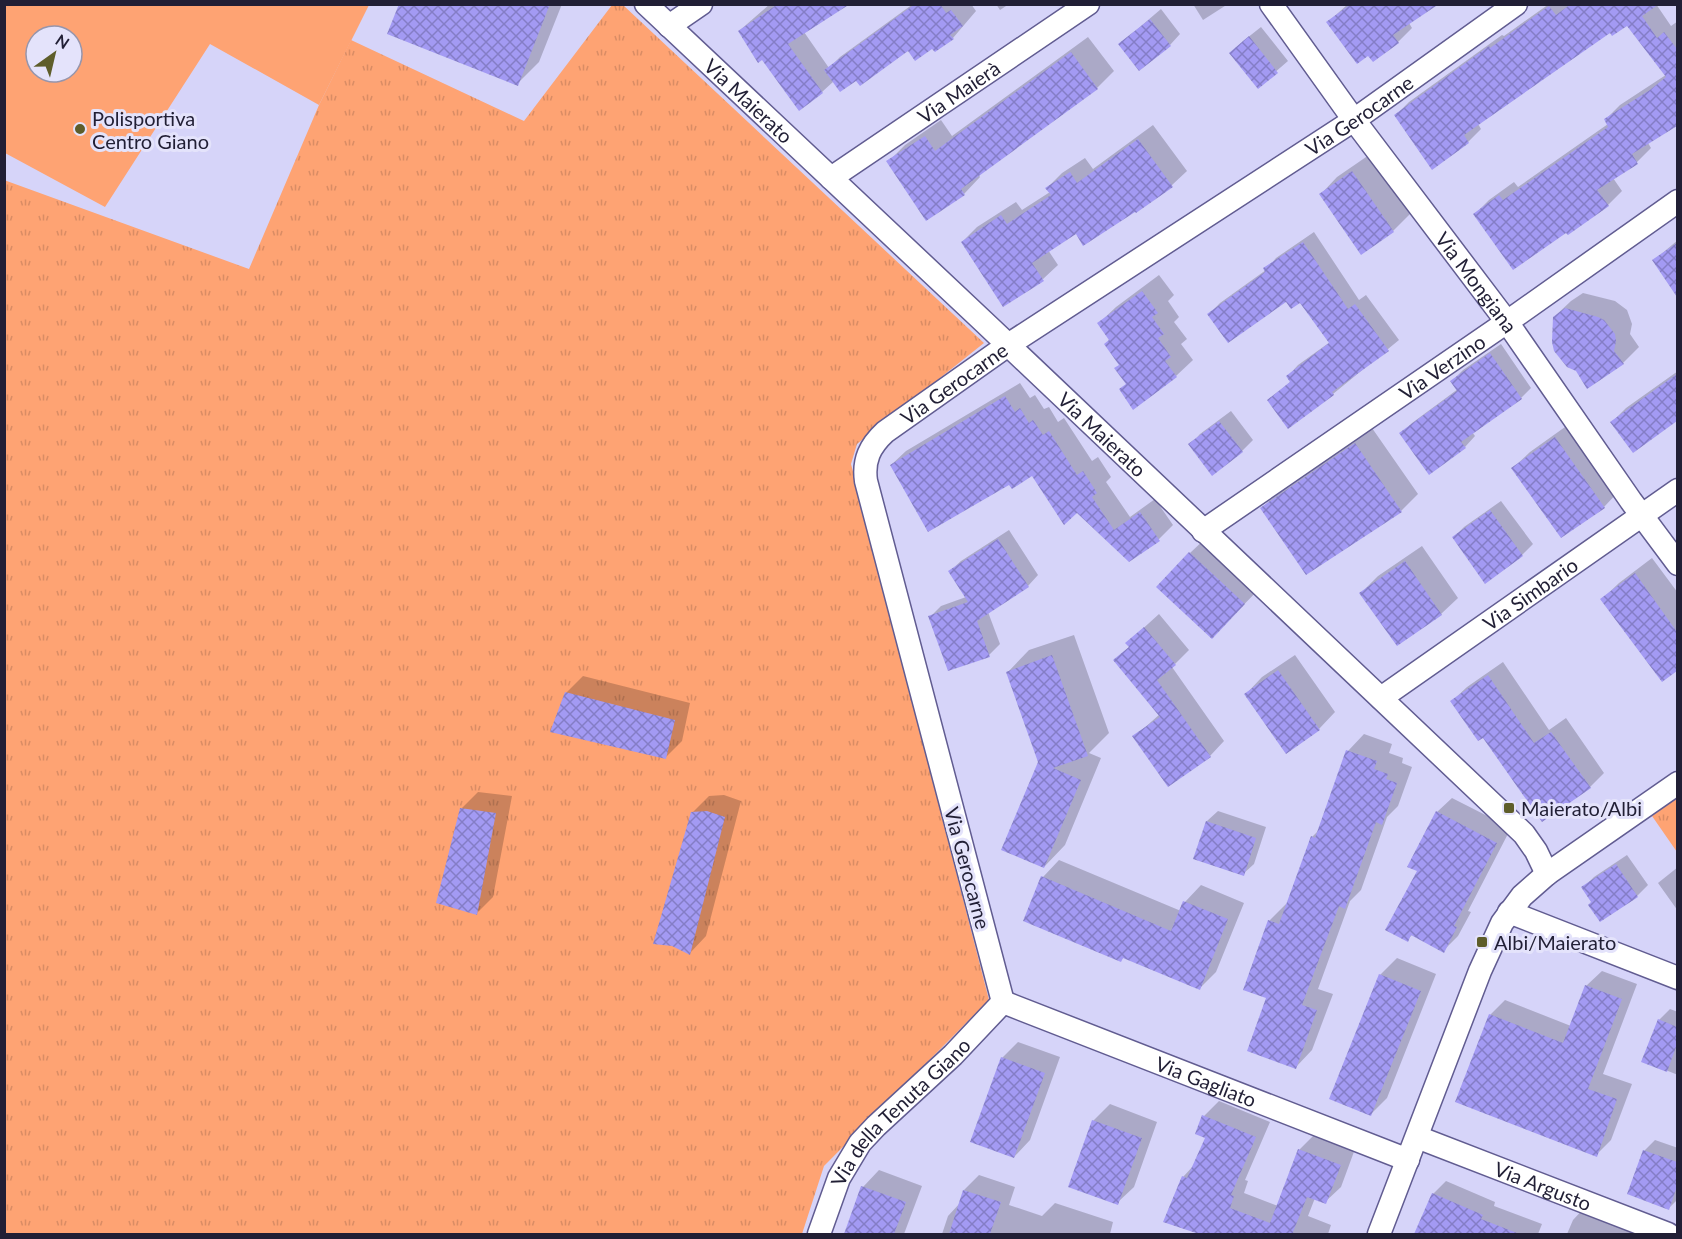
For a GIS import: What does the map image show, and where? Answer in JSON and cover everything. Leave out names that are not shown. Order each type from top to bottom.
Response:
[{"type":"street","name":"Via Maierato","points":[[645,4],[1524,834],[1536,851],[1547,874]]},
{"type":"street","points":[[669,26],[701,4]]},
{"type":"street","name":"Via Maierà","points":[[831,178],[1088,4]]},
{"type":"street","name":"Via Mongiana","points":[[1271,4],[1354,120],[1507,322],[1677,564]]},
{"type":"street","name":"Via Gerocarne","points":[[1003,1002],[865,474],[867,455],[877,439],[1008,345],[1354,120],[1516,4]]},
{"type":"street","name":"Via Verzino","points":[[1203,531],[1507,322],[1677,201]]},
{"type":"street","name":"Via Simbario","points":[[1381,698],[1677,490]]},
{"type":"street","points":[[1379,1234],[1483,964],[1509,912],[1522,896],[1547,874],[1677,783]]},
{"type":"street","points":[[1509,912],[1677,978]]},
{"type":"street","name":"Via Gagliato","points":[[1003,1002],[1408,1160]]},
{"type":"street","name":"Via della Tenuta Giano","points":[[819,1234],[838,1178],[860,1143],[953,1055],[1003,1002]]},
{"type":"street","name":"Via Argusto","points":[[1417,1137],[1668,1234]]},
{"type":"green space","name":"Polisportiva Centro Giano","points":[[5,4],[369,5],[319,105],[210,44],[105,207],[5,153]]},
{"type":"green space","points":[[612,5],[623,5],[984,343],[857,444],[851,464],[989,1000],[824,1166],[802,1234],[5,1234],[4,180],[249,269],[319,105],[351,40],[524,121]]},
{"type":"green space","points":[[1677,798],[1677,852],[1652,816]]},
{"type":"building","points":[[399,4],[550,4],[518,86],[387,34]]},
{"type":"building","points":[[778,4],[850,4],[788,44],[823,93],[799,111],[762,60],[758,63],[738,31]]},
{"type":"building","points":[[915,4],[940,4],[946,13],[951,10],[963,26],[950,35],[954,39],[935,52],[932,49],[915,61],[908,51],[860,86],[856,81],[840,92],[824,70]]},
{"type":"building","points":[[1351,4],[1439,4],[1393,35],[1399,43],[1373,62],[1368,56],[1357,64],[1326,22]]},
{"type":"building","points":[[1571,4],[1659,4],[1642,16],[1657,38],[1664,32],[1677,49],[1677,126],[1632,154],[1638,164],[1597,190],[1609,206],[1513,270],[1473,214],[1499,195],[1503,200],[1608,127],[1604,119],[1666,77],[1627,26],[1612,36],[1610,33],[1464,135],[1469,143],[1432,170],[1394,115],[1549,6],[1556,15]]},
{"type":"building","points":[[1150,19],[1171,46],[1139,71],[1118,44]]},
{"type":"building","points":[[1249,36],[1278,73],[1258,89],[1229,53]]},
{"type":"building","points":[[1071,52],[1098,89],[961,189],[965,195],[926,221],[886,161],[925,136],[935,151]]},
{"type":"building","points":[[1138,139],[1173,187],[1083,246],[1076,234],[1032,263],[1044,281],[1003,307],[961,242],[1001,215],[1007,224],[1051,195],[1045,188],[1070,172],[1077,183]]},
{"type":"building","points":[[1352,171],[1394,232],[1361,255],[1319,194]]},
{"type":"building","points":[[1303,242],[1348,309],[1355,304],[1389,351],[1332,392],[1334,395],[1288,429],[1267,400],[1290,382],[1286,376],[1329,343],[1300,303],[1291,309],[1286,302],[1228,343],[1207,314],[1265,272],[1263,268]]},
{"type":"building","points":[[1677,243],[1677,297],[1652,260]]},
{"type":"building","points":[[1142,291],[1158,313],[1152,317],[1164,334],[1158,338],[1171,357],[1165,361],[1177,377],[1133,410],[1119,389],[1126,384],[1114,368],[1119,365],[1104,344],[1109,340],[1097,323]]},
{"type":"building","points":[[1565,308],[1604,320],[1615,334],[1614,351],[1624,364],[1587,389],[1576,371],[1567,367],[1554,351],[1553,317]]},
{"type":"building","points":[[1490,353],[1522,399],[1461,442],[1466,448],[1429,475],[1399,433],[1457,391],[1450,381]]},
{"type":"building","points":[[1677,374],[1677,421],[1633,453],[1610,422]]},
{"type":"building","points":[[1005,396],[1015,412],[1020,408],[1029,423],[1033,420],[1043,435],[1049,431],[1077,475],[1083,471],[1097,493],[1092,497],[1114,530],[1140,512],[1160,541],[1129,562],[1077,513],[1064,525],[1032,476],[1012,489],[1009,485],[928,532],[890,465]]},
{"type":"building","points":[[1219,421],[1243,452],[1212,476],[1188,444]]},
{"type":"building","points":[[1555,437],[1605,508],[1561,538],[1511,468]]},
{"type":"building","points":[[1355,443],[1402,512],[1306,575],[1260,508]]},
{"type":"building","points":[[1490,510],[1523,556],[1485,584],[1452,537]]},
{"type":"building","points":[[998,539],[1029,587],[977,621],[990,657],[948,671],[928,616],[968,602],[948,571]]},
{"type":"building","points":[[1189,552],[1245,604],[1212,639],[1156,587]]},
{"type":"building","points":[[1405,561],[1442,615],[1397,646],[1359,593]]},
{"type":"building","points":[[1635,573],[1677,632],[1677,671],[1662,682],[1600,599]]},
{"type":"building","points":[[1144,627],[1176,665],[1157,680],[1211,757],[1168,787],[1132,736],[1160,717],[1113,660],[1129,647],[1125,643]]},
{"type":"building","points":[[1052,655],[1088,756],[1053,768],[1081,780],[1044,868],[1001,850],[1038,762],[1006,672]]},
{"type":"building","points":[[1278,670],[1320,730],[1286,754],[1244,694]]},
{"type":"building","points":[[1488,675],[1534,743],[1551,732],[1591,788],[1542,822],[1483,738],[1478,741],[1450,701]]},
{"type":"building","points":[[565,692],[675,720],[666,759],[550,732]]},
{"type":"building","points":[[1346,750],[1377,761],[1374,769],[1388,774],[1386,779],[1397,783],[1382,825],[1376,822],[1345,909],[1339,906],[1302,1005],[1317,1010],[1296,1069],[1247,1051],[1266,998],[1243,990],[1268,920],[1279,924],[1311,836],[1315,838]]},
{"type":"building","points":[[460,808],[496,813],[477,915],[436,903]]},
{"type":"building","points":[[707,811],[725,817],[690,955],[672,946],[653,944],[691,812]]},
{"type":"building","points":[[1436,811],[1497,843],[1454,926],[1457,927],[1444,953],[1411,935],[1408,942],[1385,930],[1417,871],[1407,867]]},
{"type":"building","points":[[1206,821],[1256,838],[1244,876],[1193,859]]},
{"type":"building","points":[[1616,864],[1638,897],[1600,922],[1588,905],[1591,902],[1581,887]]},
{"type":"building","points":[[1041,876],[1171,931],[1183,901],[1228,919],[1200,990],[1123,958],[1121,962],[1023,921]]},
{"type":"building","points":[[1379,974],[1421,991],[1371,1116],[1329,1099]]},
{"type":"building","points":[[1585,985],[1622,999],[1588,1089],[1617,1099],[1597,1157],[1455,1102],[1489,1014],[1563,1043]]},
{"type":"building","points":[[1658,1019],[1677,1027],[1677,1044],[1667,1072],[1641,1062]]},
{"type":"building","points":[[1001,1057],[1045,1073],[1014,1158],[970,1142]]},
{"type":"building","points":[[1202,1115],[1256,1137],[1231,1195],[1234,1196],[1230,1208],[1270,1223],[1298,1149],[1341,1165],[1326,1204],[1307,1197],[1294,1234],[1199,1234],[1163,1222],[1182,1176],[1187,1178],[1205,1138],[1195,1134]]},
{"type":"building","points":[[1092,1120],[1142,1138],[1118,1205],[1068,1187]]},
{"type":"building","points":[[1643,1150],[1677,1162],[1677,1186],[1669,1210],[1627,1194]]},
{"type":"building","points":[[861,1186],[906,1202],[894,1234],[844,1234]]},
{"type":"building","points":[[963,1190],[1001,1202],[990,1234],[949,1234]]},
{"type":"building","points":[[1432,1193],[1483,1215],[1481,1219],[1517,1234],[1414,1234]]},
{"type":"place","name":"Polisportiva Centro Giano","points":[[80,129]]},
{"type":"place","name":"Maierato/Albi","points":[[1509,808]]},
{"type":"place","name":"Albi/Maierato","points":[[1482,942]]}]
